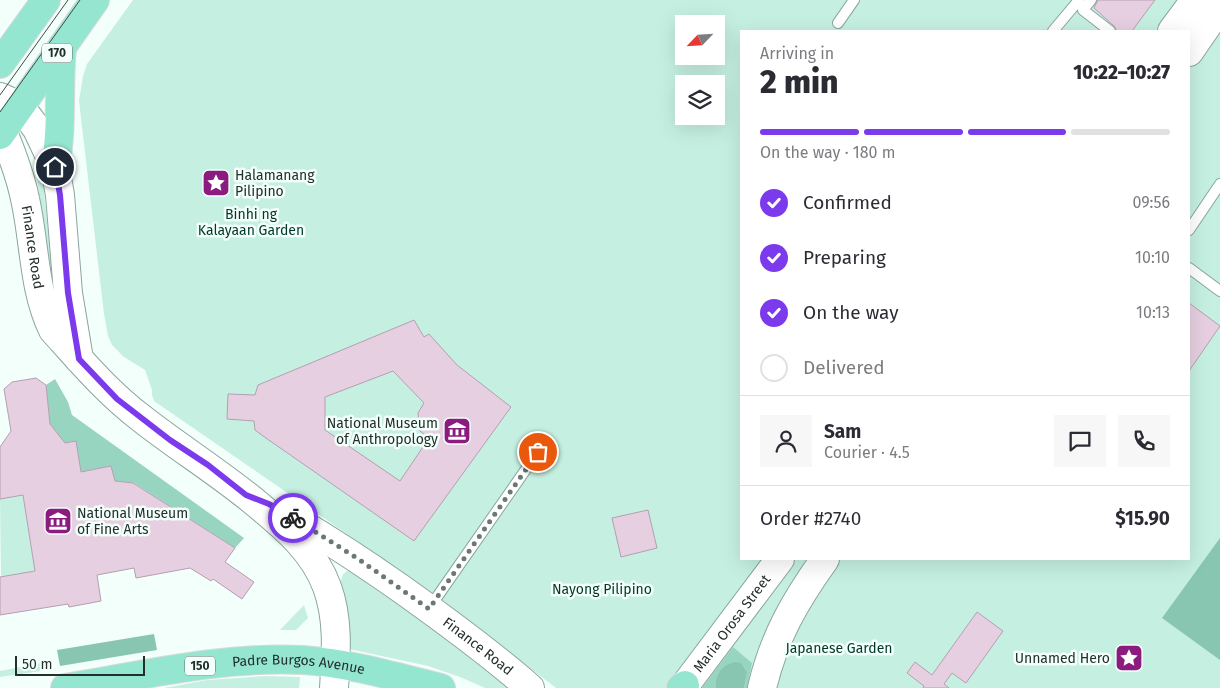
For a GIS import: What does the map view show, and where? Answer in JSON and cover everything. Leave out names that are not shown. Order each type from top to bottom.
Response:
[{"type":"main road","points":[[0,64],[46,0]]},
{"type":"main road","name":"170","points":[[1,131],[10,102],[62,46],[95,0]]},
{"type":"main road","points":[[1173,30],[1204,9]]},
{"type":"main road","points":[[1190,49],[1204,9]]},
{"type":"main road","points":[[55,167],[60,146],[60,69],[62,46]]},
{"type":"main road","points":[[10,102],[37,129],[55,167],[60,195],[68,293],[79,359]]},
{"type":"main road","name":"Finance Road","points":[[1,131],[25,198],[39,292],[46,316],[53,330],[117,399],[170,440],[208,465],[279,522],[301,543],[320,570],[333,608],[335,624],[335,676]]},
{"type":"main road","name":"Finance Road","points":[[246,495],[269,504],[357,558],[504,664],[530,688]]},
{"type":"main road","points":[[327,587],[330,573],[339,562],[345,558],[357,558]]},
{"type":"main road","name":"Maria Orosa Street","points":[[683,687],[779,560]]},
{"type":"main road","points":[[762,688],[778,636],[802,592],[824,560]]},
{"type":"main road","name":"Padre Burgos Avenue","points":[[65,688],[229,662],[274,659],[305,660],[335,676],[441,688]]},
{"type":"lane","points":[[838,23],[854,0]]},
{"type":"lane","points":[[1054,30],[1078,0]]},
{"type":"lane","points":[[1090,0],[1083,10],[1109,30]]},
{"type":"lane","points":[[1190,229],[1220,184]]},
{"type":"lane","points":[[1190,269],[1220,291]]},
{"type":"lane","points":[[429,609],[538,452]]},
{"type":"green space","points":[[133,0],[1212,0],[1220,5],[1220,688],[556,688],[437,596],[154,401],[145,370],[124,357],[112,345],[108,336],[79,101],[87,64]]},
{"type":"green space","points":[[37,160],[42,171],[55,302],[35,162]]},
{"type":"green space","points":[[23,495],[35,571],[1,577],[0,499]]},
{"type":"green space","points":[[351,568],[518,688],[485,688],[428,666],[349,649],[348,615],[340,584],[343,574]]},
{"type":"green space","points":[[304,605],[308,618],[296,630],[280,630]]},
{"type":"green space","points":[[46,662],[48,670],[0,677],[0,671]]},
{"type":"green space","points":[[266,676],[300,677],[299,688],[164,688],[207,680]]},
{"type":"shaded area","points":[[55,379],[68,402],[72,415],[244,538],[235,548],[134,483],[115,481],[111,466],[81,472],[76,441],[64,443],[50,424],[46,385]]},
{"type":"shaded area","points":[[1220,538],[1220,660],[1162,618]]},
{"type":"shaded area","points":[[154,634],[157,650],[60,666],[57,650]]},
{"type":"shaded area","points":[[733,647],[752,663],[747,688],[744,688],[747,673],[716,685],[716,688],[702,688]]},
{"type":"shaded area","points":[[735,662],[741,663],[747,673],[744,688],[716,688],[720,671],[726,665]]},
{"type":"building","points":[[1098,0],[1155,0],[1133,30],[1116,30],[1094,8]]},
{"type":"building","points":[[1190,304],[1220,326],[1190,370]]},
{"type":"building","name":"National Museum of Anthropology","points":[[414,320],[424,337],[429,334],[457,365],[511,407],[414,541],[255,430],[254,421],[227,419],[228,394],[255,395],[258,385]],"holes":[[[393,371],[424,403],[418,413],[420,431],[429,438],[400,481],[325,430],[325,397]]]},
{"type":"building","points":[[36,378],[46,385],[50,424],[65,443],[76,441],[81,472],[111,466],[115,481],[133,483],[235,548],[225,562],[254,582],[242,599],[213,579],[211,581],[190,568],[136,578],[134,568],[97,575],[101,601],[69,607],[68,604],[0,615],[0,577],[35,571],[23,495],[0,499],[0,447],[11,431],[4,389],[12,382]]},
{"type":"building","points":[[648,510],[657,548],[621,557],[612,518]]},
{"type":"building","points":[[977,612],[1003,631],[966,683],[952,673],[944,684],[949,688],[923,688],[924,686],[907,673],[915,662],[932,675]]},
{"type":"tram line","points":[[0,95],[68,0]]},
{"type":"tram line","points":[[0,112],[80,0]]},
{"type":"way so far","points":[[293,518],[357,558],[429,609],[538,452]]},
{"type":"place","name":"Halamanang Pilipino","points":[[216,183]]},
{"type":"place","name":"National Museum of Anthropology","points":[[457,431]]},
{"type":"place","name":"National Museum of Fine Arts","points":[[58,521]]},
{"type":"place","name":"Unnamed Hero","points":[[1129,658]]},
{"type":"route","points":[[55,167],[60,195],[68,293],[79,359],[117,399],[140,418],[208,465],[246,495],[269,504],[293,518]]},
{"type":"park label","name":"Binhi ng Kalayaan Garden","points":[[251,222]]},
{"type":"park label","name":"Nayong Pilipino","points":[[602,589]]},
{"type":"park label","name":"Japanese Garden","points":[[839,648]]}]
